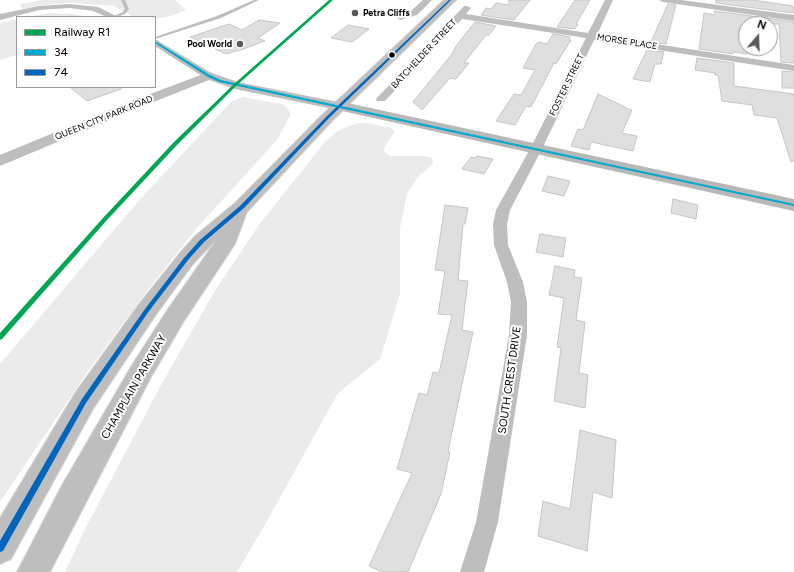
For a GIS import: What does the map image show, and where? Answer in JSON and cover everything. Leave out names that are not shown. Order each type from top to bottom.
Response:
[{"type":"main road","name":"CHAMPLAIN PARKWAY","points":[[0,548],[84,401],[147,310],[202,240],[242,207],[338,106],[450,0]]},
{"type":"main road","points":[[338,106],[794,205]]},
{"type":"main road","name":"CHAMPLAIN PARKWAY","points":[[33,572],[72,497],[141,372],[176,315],[225,244],[242,207]]},
{"type":"street","points":[[400,18],[414,13],[428,0]]},
{"type":"street","name":"FOSTER STREET","points":[[536,149],[609,0]]},
{"type":"street","points":[[663,0],[794,18]]},
{"type":"street","points":[[0,6],[4,16],[47,7],[76,6],[99,10],[112,16]]},
{"type":"street","name":"BATCHELDER STREET","points":[[382,99],[467,8]]},
{"type":"street","name":"MORSE PLACE","points":[[460,16],[794,68]]},
{"type":"street","points":[[156,43],[209,76],[235,85],[338,106]]},
{"type":"street","name":"QUEEN CITY PARK ROAD","points":[[0,161],[136,104],[209,76]]},
{"type":"street","name":"SOUTH CREST DRIVE","points":[[472,572],[487,522],[518,335],[519,302],[515,282],[501,245],[500,224],[503,210],[536,149]]},
{"type":"lane","points":[[116,16],[124,13],[127,9],[123,0]]},
{"type":"lane","points":[[156,38],[219,17],[257,0]]},
{"type":"shaded area","points":[[43,0],[175,0],[186,10],[171,16],[156,19],[156,16],[132,16],[114,6],[72,3],[41,5],[22,9],[20,4]]},
{"type":"shaded area","points":[[49,13],[84,16],[32,16]]},
{"type":"shaded area","points":[[16,19],[16,55],[0,60],[0,23]]},
{"type":"shaded area","points":[[243,97],[285,105],[291,114],[277,140],[196,229],[154,282],[88,371],[0,502],[0,364],[141,198],[232,101]]},
{"type":"shaded area","points":[[359,123],[367,123],[391,128],[395,131],[385,146],[384,151],[390,156],[424,156],[432,158],[433,164],[418,177],[407,194],[400,228],[400,294],[380,359],[338,393],[237,572],[65,572],[85,529],[162,383],[216,289],[261,222],[325,142],[335,133],[346,127]]},
{"type":"building","points":[[509,0],[530,0],[514,20],[481,15],[486,8],[491,9],[496,3],[509,5]]},
{"type":"building","points":[[575,0],[590,0],[576,24],[578,24],[575,29],[557,27]]},
{"type":"building","points":[[716,0],[753,0],[793,6],[793,13],[716,3]]},
{"type":"building","points":[[668,4],[676,5],[666,44],[651,42]]},
{"type":"building","points":[[715,11],[751,16],[738,16],[738,53],[733,52],[733,54],[699,49],[704,13],[714,15]]},
{"type":"building","name":"Pool World","points":[[259,20],[280,23],[258,38],[265,41],[226,54],[190,37],[229,24],[242,30]]},
{"type":"building","points":[[778,20],[794,22],[794,63],[781,62]]},
{"type":"building","points":[[475,22],[496,26],[489,35],[486,35],[464,63],[469,63],[456,79],[450,78],[422,110],[413,102],[452,54],[456,46]]},
{"type":"building","points":[[348,25],[369,29],[352,42],[331,38]]},
{"type":"building","points":[[553,34],[570,37],[569,40],[571,40],[556,64],[554,63],[531,107],[526,106],[515,125],[496,121],[514,94],[521,95],[535,70],[523,68],[536,44],[539,42],[547,44]]},
{"type":"building","points":[[647,50],[664,52],[661,64],[655,64],[650,82],[633,79]]},
{"type":"building","points":[[697,58],[734,63],[734,86],[794,94],[794,161],[791,162],[777,118],[754,115],[752,105],[722,101],[718,75],[715,75],[715,73],[695,70]]},
{"type":"building","points":[[782,71],[794,72],[794,88],[782,88]]},
{"type":"building","points":[[71,88],[121,88],[121,89],[87,101]]},
{"type":"building","points":[[598,94],[632,110],[622,133],[637,136],[633,151],[591,142],[589,150],[571,146],[578,129],[583,130]]},
{"type":"building","points":[[477,156],[493,159],[484,174],[462,169],[471,157],[476,158]]},
{"type":"building","points":[[548,176],[570,181],[564,196],[542,191]]},
{"type":"building","points":[[673,199],[698,205],[696,219],[671,213]]},
{"type":"building","points":[[445,205],[468,208],[465,224],[463,224],[458,280],[468,281],[462,330],[473,332],[448,451],[450,452],[441,494],[408,572],[382,572],[369,566],[412,473],[397,469],[419,393],[427,395],[433,372],[439,373],[452,315],[438,314],[445,271],[435,270]]},
{"type":"building","points":[[540,234],[566,238],[563,257],[536,252]]},
{"type":"building","points":[[555,266],[575,270],[574,277],[582,278],[576,320],[585,322],[579,373],[588,375],[585,408],[554,401],[561,348],[557,347],[564,298],[549,295]]},
{"type":"building","points":[[580,430],[616,440],[612,498],[593,492],[587,551],[538,536],[543,501],[570,509]]},
{"type":"rail line","name":"R1","points":[[0,337],[105,219],[176,143],[235,85],[331,0]]},
{"type":"transit line","name":"74","points":[[0,548],[84,401],[147,310],[186,259],[202,241],[242,207],[328,117],[450,0]]},
{"type":"transit line","name":"34","points":[[156,43],[209,76],[220,81],[794,205]]},
{"type":"place","name":"Petra Cliffs","points":[[355,13]]},
{"type":"place","name":"Pool World","points":[[240,44]]}]
